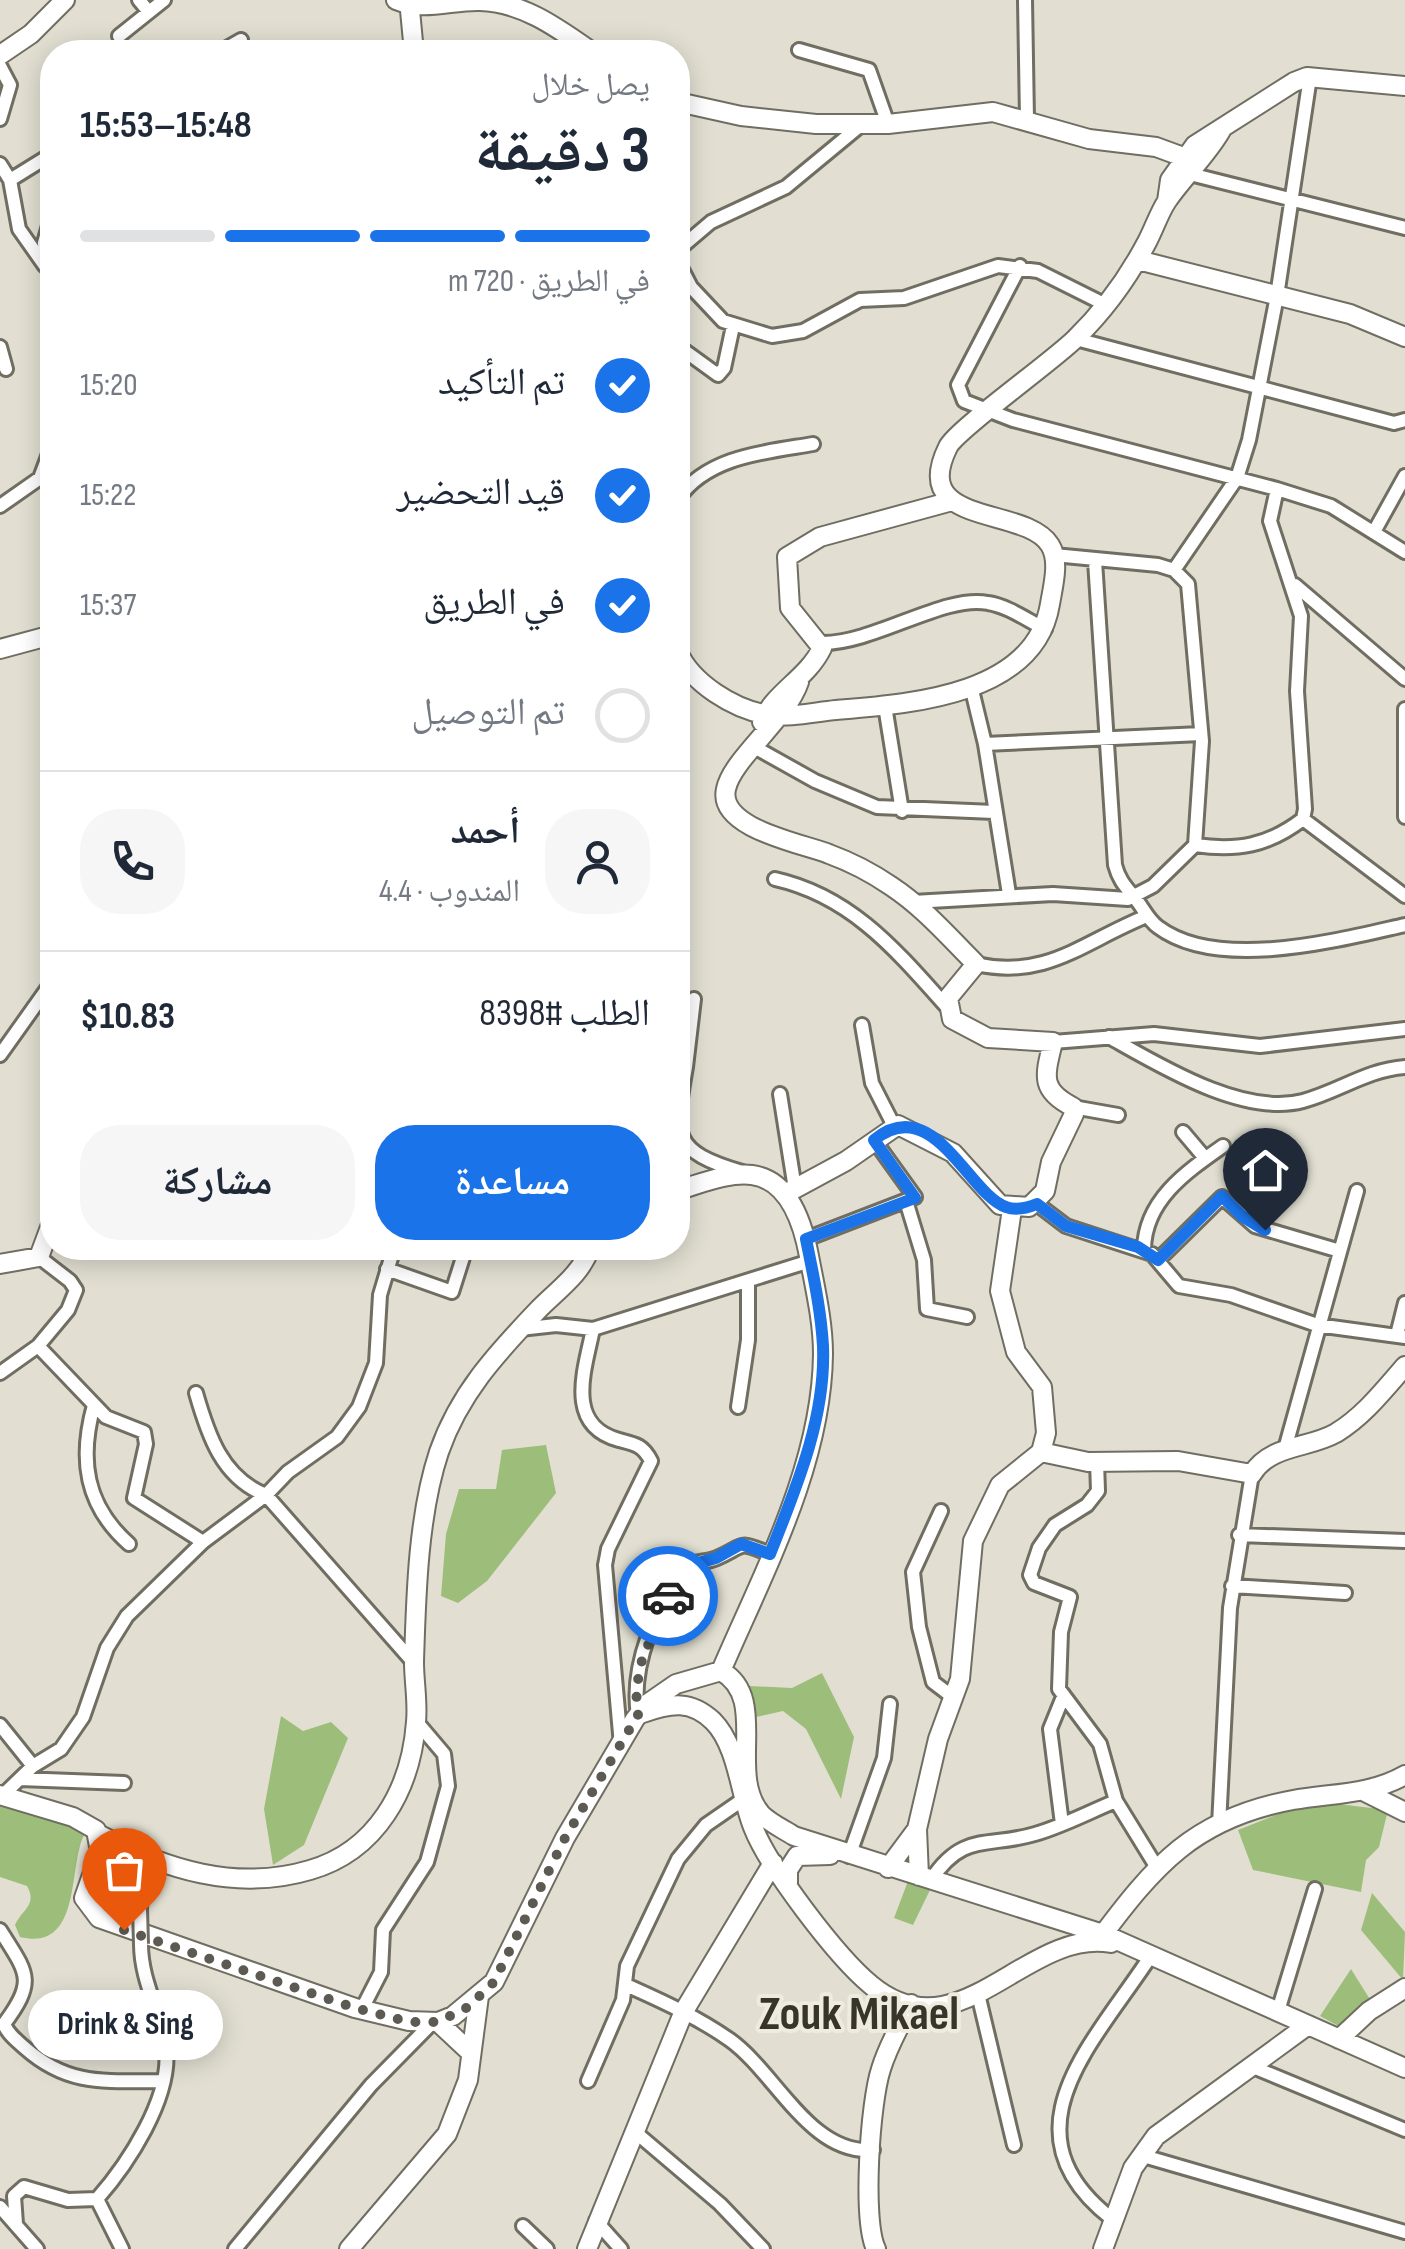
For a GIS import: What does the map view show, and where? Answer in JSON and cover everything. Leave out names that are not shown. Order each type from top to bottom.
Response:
[{"type":"main road","points":[[0,55],[31,34],[65,0]]},
{"type":"main road","points":[[413,40],[413,2],[457,1],[484,1],[527,11],[573,40]]},
{"type":"main road","points":[[952,501],[942,477],[947,448],[1076,339],[1106,305],[1138,260],[1167,202],[1166,188],[1190,167],[1206,136],[1294,82],[1310,77],[1405,86]]},
{"type":"main road","points":[[690,105],[752,118],[862,125],[978,112],[1027,119],[1090,139],[1143,146],[1190,167]]},
{"type":"main road","points":[[1138,260],[1372,321],[1405,338]]},
{"type":"main road","points":[[690,669],[696,677],[738,704],[778,708],[812,712],[938,698],[972,686],[1029,652],[1044,629],[1054,555],[1038,534],[952,501],[820,537],[787,558],[790,608],[823,643],[778,708],[758,745],[727,784],[725,797],[734,812],[765,834],[845,860],[913,902],[976,964],[953,989],[946,1006],[952,1019],[979,1036],[1005,1042],[1053,1042],[1044,1082],[1049,1092],[1073,1107],[1071,1126],[1037,1204],[1012,1209],[995,1201],[954,1153],[914,1130],[894,1126],[790,1191]]},
{"type":"main road","points":[[0,649],[40,639]]},
{"type":"main road","points":[[690,1188],[754,1175],[790,1191],[806,1239],[821,1319],[821,1386],[800,1474],[721,1670]]},
{"type":"main road","points":[[925,1878],[917,1828],[962,1657],[969,1557],[979,1524],[1000,1485],[1041,1452],[1046,1418],[1044,1394],[1016,1352],[1000,1291],[1003,1249],[1012,1209]]},
{"type":"main road","points":[[0,1264],[39,1257]]},
{"type":"main road","points":[[2,1796],[73,1817],[143,1858],[202,1874],[253,1881],[340,1862],[380,1829],[407,1769],[416,1721],[414,1663],[427,1516],[439,1452],[476,1377],[584,1260]]},
{"type":"main road","points":[[1041,1452],[1097,1462],[1166,1460],[1252,1474],[1265,1459],[1344,1428],[1405,1366]]},
{"type":"main road","points":[[435,2022],[481,1990],[499,1968],[565,1838],[638,1715],[662,1693],[694,1676],[721,1670],[733,1678],[744,1695],[735,1739],[747,1797],[773,1863],[853,1969],[876,1989],[911,2004],[958,2004],[1045,1956],[1100,1938],[1126,1898],[1156,1866],[1219,1825],[1276,1804],[1365,1792],[1405,1776]]},
{"type":"main road","points":[[686,1705],[683,1690],[694,1676]]},
{"type":"main road","points":[[638,1715],[666,1705],[686,1705],[735,1739]]},
{"type":"main road","points":[[1365,1792],[1405,1812]]},
{"type":"main road","points":[[747,1797],[773,1824],[847,1856],[1060,1921],[1405,2068]]},
{"type":"main road","points":[[888,1868],[917,1828]]},
{"type":"main road","points":[[100,1835],[100,1852],[84,1890],[92,1914],[124,1930],[362,2010],[435,2022],[471,2057]]},
{"type":"main road","points":[[788,1883],[790,1865],[803,1854],[847,1856]]},
{"type":"main road","points":[[587,2249],[684,2011],[773,1863]]},
{"type":"main road","points":[[1045,1956],[1060,1921]]},
{"type":"main road","points":[[1339,2039],[1369,2011],[1405,1988]]},
{"type":"main road","points":[[405,2017],[450,2008],[481,1990]]},
{"type":"main road","points":[[349,2249],[447,2134],[471,2057],[481,1990]]},
{"type":"main road","points":[[876,2249],[866,2202],[878,2080],[911,2004]]},
{"type":"main road","points":[[1103,2249],[1140,2154],[1156,2136],[1308,2025]]},
{"type":"street","points":[[138,0],[149,12]]},
{"type":"street","points":[[119,36],[164,0]]},
{"type":"street","points":[[1025,0],[1027,119]]},
{"type":"street","points":[[799,50],[868,70],[888,124]]},
{"type":"street","points":[[0,66],[10,86],[0,118]]},
{"type":"street","points":[[1174,570],[1237,478],[1261,388],[1278,296],[1310,77]]},
{"type":"street","points":[[690,240],[712,222],[786,187],[862,125]]},
{"type":"street","points":[[10,180],[40,161]]},
{"type":"street","points":[[0,164],[10,180],[20,230],[40,262]]},
{"type":"street","points":[[1190,167],[1293,203],[1405,228]]},
{"type":"street","points":[[690,282],[702,301],[733,326],[772,336],[793,335],[860,300],[904,298],[998,266],[1020,266],[1106,305]]},
{"type":"street","points":[[1020,266],[958,385],[964,401],[988,413],[1331,506],[1405,552]]},
{"type":"street","points":[[690,355],[718,375],[724,368],[733,326]]},
{"type":"street","points":[[1076,339],[1405,423]]},
{"type":"street","points":[[0,347],[6,369]]},
{"type":"street","points":[[690,485],[721,464],[813,444]]},
{"type":"street","points":[[1375,530],[1405,476]]},
{"type":"street","points":[[0,506],[40,478]]},
{"type":"street","points":[[1277,489],[1270,521],[1293,583],[1300,616],[1298,690],[1306,797],[1303,819]]},
{"type":"street","points":[[913,902],[1009,894],[1134,897],[1168,873],[1194,845],[1201,734],[1191,593],[1183,576],[1174,570],[1054,555]]},
{"type":"street","points":[[1095,562],[1115,865],[1121,883],[1147,916],[1182,941],[1219,947],[1308,945],[1405,925]]},
{"type":"street","points":[[1293,583],[1405,679]]},
{"type":"street","points":[[823,643],[869,636],[975,602],[994,604],[1044,629]]},
{"type":"street","points":[[972,686],[1009,894]]},
{"type":"street","points":[[884,706],[902,810]]},
{"type":"street","points":[[1405,709],[1405,817]]},
{"type":"street","points":[[985,744],[1201,734]]},
{"type":"street","points":[[758,745],[834,790],[878,807],[994,812]]},
{"type":"street","points":[[1194,845],[1232,849],[1254,846],[1303,819]]},
{"type":"street","points":[[1303,819],[1405,896]]},
{"type":"street","points":[[775,879],[833,900],[871,925],[946,1006]]},
{"type":"street","points":[[976,964],[1006,970],[1034,968],[1147,916]]},
{"type":"street","points":[[0,1055],[40,999]]},
{"type":"street","points":[[690,1022],[694,999]]},
{"type":"street","points":[[862,1025],[872,1083],[894,1126]]},
{"type":"street","points":[[1053,1042],[1154,1034],[1260,1046],[1405,1029]]},
{"type":"street","points":[[1109,1037],[1191,1080],[1280,1104],[1309,1100],[1377,1070],[1405,1067]]},
{"type":"street","points":[[780,1094],[790,1191]]},
{"type":"street","points":[[1073,1107],[1118,1116]]},
{"type":"street","points":[[1183,1132],[1205,1158]]},
{"type":"street","points":[[806,1239],[915,1198],[874,1140]]},
{"type":"street","points":[[1144,1249],[1147,1222],[1162,1198],[1223,1146]]},
{"type":"street","points":[[690,1150],[704,1160],[754,1175]]},
{"type":"street","points":[[1285,1449],[1356,1191]]},
{"type":"street","points":[[1158,1260],[1222,1196],[1255,1226],[1340,1252]]},
{"type":"street","points":[[906,1204],[924,1260],[924,1304],[932,1312],[967,1316]]},
{"type":"street","points":[[1037,1204],[1066,1226],[1144,1249],[1179,1286],[1231,1295],[1317,1325],[1401,1336],[1405,1303]]},
{"type":"street","points":[[0,1373],[38,1346],[68,1310],[76,1290],[70,1280],[43,1260]]},
{"type":"street","points":[[2,1796],[33,1766],[61,1749],[83,1717],[106,1648],[127,1616],[203,1542],[337,1437],[359,1407],[376,1363],[375,1330],[390,1260]]},
{"type":"street","points":[[387,1268],[452,1292],[462,1260]]},
{"type":"street","points":[[520,1329],[556,1325],[593,1329],[810,1261]]},
{"type":"street","points":[[738,1406],[748,1340],[748,1282]]},
{"type":"street","points":[[593,1329],[582,1406],[600,1432],[638,1444],[651,1461],[608,1549],[605,1564],[621,1745]]},
{"type":"street","points":[[38,1346],[112,1420],[137,1428],[146,1436],[133,1490],[135,1500],[203,1542]]},
{"type":"street","points":[[196,1393],[206,1429],[224,1463],[240,1480],[266,1495],[414,1663]]},
{"type":"street","points":[[94,1404],[84,1453],[89,1482],[104,1516],[129,1544]]},
{"type":"street","points":[[1097,1462],[1098,1491],[1088,1505],[1055,1524],[1039,1548],[1030,1576],[1034,1583],[1067,1594],[1071,1600],[1061,1632],[1058,1684],[1063,1697],[1104,1752],[1116,1801],[1156,1866]]},
{"type":"street","points":[[1219,1825],[1232,1586],[1252,1474]]},
{"type":"street","points":[[941,1511],[921,1550],[912,1579],[934,1682],[954,1698]]},
{"type":"street","points":[[1239,1535],[1405,1541]]},
{"type":"street","points":[[638,1715],[636,1690],[642,1660],[684,1567],[716,1558],[735,1544],[746,1544],[770,1554]]},
{"type":"street","points":[[1232,1586],[1345,1593]]},
{"type":"street","points":[[1062,1824],[1050,1724],[1063,1697]]},
{"type":"street","points":[[847,1856],[884,1758],[890,1704]]},
{"type":"street","points":[[362,2010],[381,1972],[383,1930],[427,1862],[448,1786],[444,1754],[416,1721]]},
{"type":"street","points":[[0,1725],[33,1766]]},
{"type":"street","points":[[20,1779],[124,1783]]},
{"type":"street","points":[[588,2082],[626,1984],[627,1966],[678,1858],[706,1825],[747,1797]]},
{"type":"street","points":[[925,1878],[974,1842],[1027,1836],[1116,1801]]},
{"type":"street","points":[[16,2224],[13,2201],[24,2187],[68,2200],[96,2200],[129,2162],[162,2081],[165,2045],[147,1994],[141,1944],[143,1858]]},
{"type":"street","points":[[1278,2011],[1315,1889]]},
{"type":"street","points":[[0,1930],[27,1982],[18,2008],[4,2024],[8,2033],[36,2058],[75,2079],[162,2081]]},
{"type":"street","points":[[1112,2219],[1083,2196],[1071,2180],[1060,2136],[1060,2113],[1080,2060],[1150,1957]]},
{"type":"street","points":[[626,1984],[684,2011],[755,2060],[810,2123],[838,2146],[873,2150]]},
{"type":"street","points":[[978,1994],[1014,2145]]},
{"type":"street","points":[[405,2017],[411,2043]]},
{"type":"street","points":[[235,2249],[411,2043],[435,2022]]},
{"type":"street","points":[[1253,2067],[1405,2130]]},
{"type":"street","points":[[634,2130],[720,2204],[763,2249]]},
{"type":"street","points":[[1140,2154],[1405,2232]]},
{"type":"street","points":[[96,2200],[122,2249]]},
{"type":"street","points":[[0,2208],[37,2249]]},
{"type":"street","points":[[596,2221],[621,2249]]},
{"type":"street","points":[[524,2226],[547,2249]]},
{"type":"green space","points":[[546,1445],[556,1493],[487,1581],[458,1603],[441,1596],[446,1534],[459,1489],[496,1489],[502,1450]]},
{"type":"green space","points":[[822,1673],[854,1737],[841,1799],[806,1729],[783,1711],[752,1718],[749,1686],[792,1688]]},
{"type":"green space","points":[[281,1716],[303,1731],[331,1722],[348,1738],[304,1845],[273,1865],[264,1809]]},
{"type":"green space","points":[[1330,1803],[1388,1810],[1379,1847],[1366,1860],[1361,1892],[1253,1870],[1238,1830],[1291,1809]]},
{"type":"green space","points":[[0,1804],[48,1815],[84,1835],[63,1920],[54,1932],[40,1938],[20,1937],[15,1925],[30,1903],[27,1886],[0,1877]]},
{"type":"green space","points":[[908,1881],[930,1890],[913,1925],[894,1918]]},
{"type":"green space","points":[[1372,1893],[1405,1932],[1403,1980],[1361,1930]]},
{"type":"green space","points":[[1351,1969],[1371,2001],[1342,2028],[1320,2016]]},
{"type":"way so far","points":[[124,1930],[355,2008],[398,2016],[409,2022],[438,2022],[454,2016],[494,1982],[565,1838],[638,1715],[636,1690],[642,1660],[668,1596]]},
{"type":"place","name":"Drink & Sing","points":[[124,1930]]},
{"type":"district","name":"Zouk Mikael","points":[[859,2012]]},
{"type":"route","points":[[668,1596],[684,1567],[694,1561],[716,1558],[735,1544],[746,1544],[770,1554],[800,1474],[821,1386],[821,1319],[806,1239],[915,1198],[874,1140],[889,1128],[904,1126],[954,1153],[989,1195],[1006,1208],[1037,1204],[1066,1226],[1138,1247],[1158,1260],[1222,1196],[1242,1216],[1265,1230]]}]
